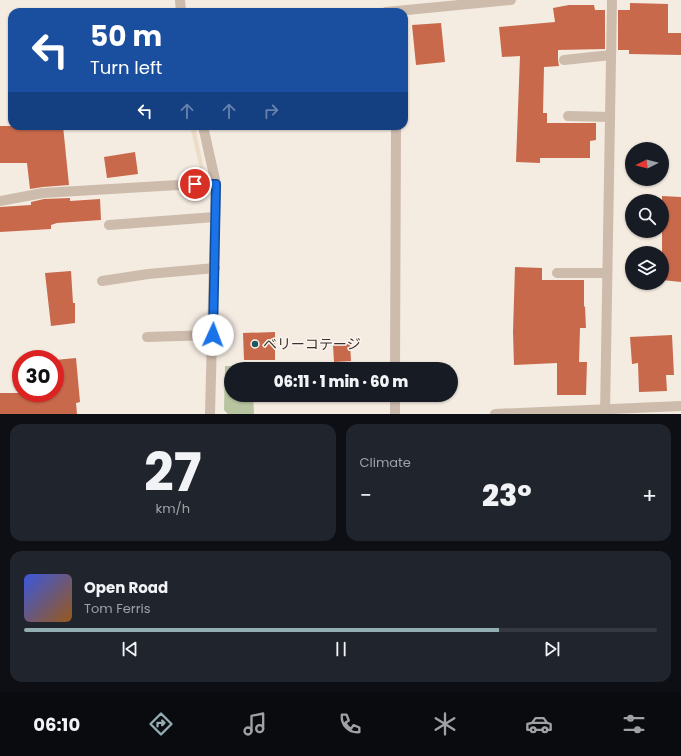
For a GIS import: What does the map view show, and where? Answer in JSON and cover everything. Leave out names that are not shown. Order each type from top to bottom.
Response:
[{"type":"street","points":[[408,10],[511,0]]},
{"type":"street","points":[[605,412],[612,0]]},
{"type":"street","points":[[564,60],[611,55]]},
{"type":"street","points":[[568,116],[610,116]]},
{"type":"street","points":[[204,130],[216,184],[210,414]]},
{"type":"street","points":[[395,362],[396,130]]},
{"type":"street","points":[[0,201],[43,193],[216,184]]},
{"type":"street","points":[[109,225],[215,217]]},
{"type":"street","points":[[102,281],[148,274],[215,268]]},
{"type":"street","points":[[557,273],[607,273]]},
{"type":"street","points":[[147,337],[213,335]]},
{"type":"street","points":[[395,402],[395,414]]},
{"type":"street","points":[[495,414],[605,412],[681,406]]},
{"type":"green space","points":[[224,402],[253,402],[254,414],[228,414],[224,410]]},
{"type":"shaded area","points":[[191,130],[196,130],[204,170],[204,173],[200,177],[194,178],[200,169]]},
{"type":"building","points":[[630,3],[668,4],[668,33],[681,33],[681,55],[629,54],[629,50],[618,50],[618,10],[630,10]]},
{"type":"building","points":[[569,5],[594,5],[595,10],[605,10],[605,49],[558,50],[559,66],[544,67],[543,113],[547,113],[547,123],[596,123],[596,140],[590,141],[590,158],[540,158],[540,163],[516,162],[520,56],[502,57],[499,27],[555,22],[553,8]]},
{"type":"building","points":[[441,23],[445,62],[416,65],[412,25]]},
{"type":"building","points":[[0,126],[8,126],[8,130],[63,130],[69,185],[30,189],[27,163],[0,163]]},
{"type":"building","points":[[135,152],[138,174],[107,178],[104,157]]},
{"type":"building","points":[[669,196],[681,197],[681,282],[669,281],[669,246],[662,246],[662,238],[669,238]]},
{"type":"building","points":[[70,198],[70,201],[100,199],[101,220],[57,223],[51,225],[51,229],[0,232],[0,207],[31,205],[31,202],[44,199]]},
{"type":"building","points":[[515,267],[542,268],[542,280],[584,280],[586,328],[580,328],[579,362],[587,362],[586,395],[557,395],[557,363],[514,365],[513,332]]},
{"type":"building","points":[[71,271],[73,303],[75,303],[75,323],[51,326],[45,273]]},
{"type":"building","points":[[275,332],[275,360],[244,360],[243,333]]},
{"type":"building","points":[[672,335],[674,375],[666,375],[667,391],[639,392],[638,363],[632,364],[630,337]]},
{"type":"building","points":[[350,344],[351,361],[334,362],[333,345]]},
{"type":"building","points":[[76,358],[80,402],[76,403],[77,414],[0,414],[0,393],[12,393],[12,402],[64,402],[64,359]]},
{"type":"place","name":"ベリーコテージ","points":[[255,344]]},
{"type":"route","points":[[195,184],[216,184],[213,335]]}]
